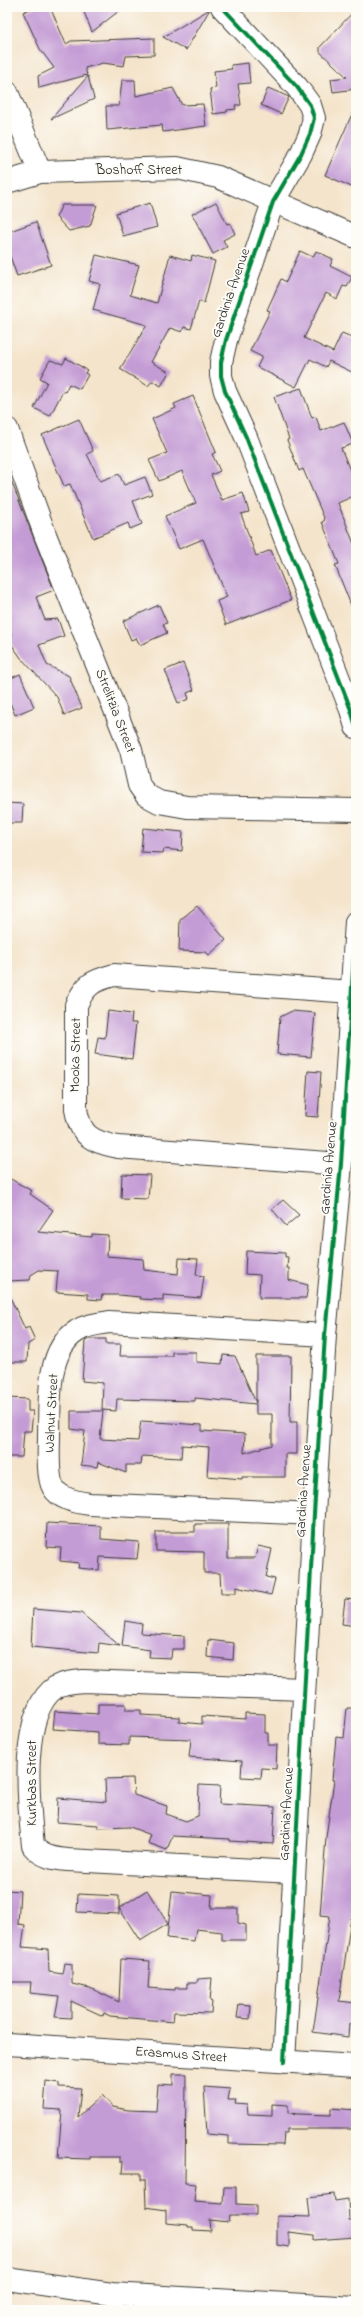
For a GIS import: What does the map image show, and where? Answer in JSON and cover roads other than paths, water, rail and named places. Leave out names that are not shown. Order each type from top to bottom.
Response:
[{"type":"street","name":"Gardinia Avenue","points":[[222,7],[297,87],[310,106],[314,118],[310,134],[301,154],[273,202],[223,351],[221,376],[225,391],[246,437],[351,710],[356,728]]},
{"type":"street","points":[[7,92],[40,172]]},
{"type":"street","name":"Boshoff Street","points":[[7,182],[40,172],[177,168],[218,177],[356,237]]},
{"type":"street","name":"Strelitzia Street","points":[[7,430],[46,538],[132,750],[139,785],[146,795],[159,802],[187,807],[356,810]]},
{"type":"street","name":"Gardinia Avenue","points":[[284,2062],[325,1335],[341,1164],[356,922]]},
{"type":"street","name":"Mooka Street","points":[[341,1164],[118,1147],[97,1143],[78,1123],[76,1108],[76,1005],[84,989],[97,979],[114,975],[352,992]]},
{"type":"street","name":"Walnut Street","points":[[314,1514],[90,1504],[75,1502],[62,1496],[53,1487],[51,1474],[50,1386],[58,1356],[68,1340],[77,1331],[92,1325],[109,1322],[325,1335]]},
{"type":"street","name":"Kurkbas Street","points":[[294,1872],[68,1860],[53,1858],[38,1852],[33,1846],[29,1754],[32,1732],[41,1705],[57,1686],[66,1683],[83,1681],[304,1689]]},
{"type":"street","name":"Erasmus Street","points":[[7,2044],[356,2066]]},
{"type":"street","points":[[7,2279],[119,2295],[356,2308]]}]
